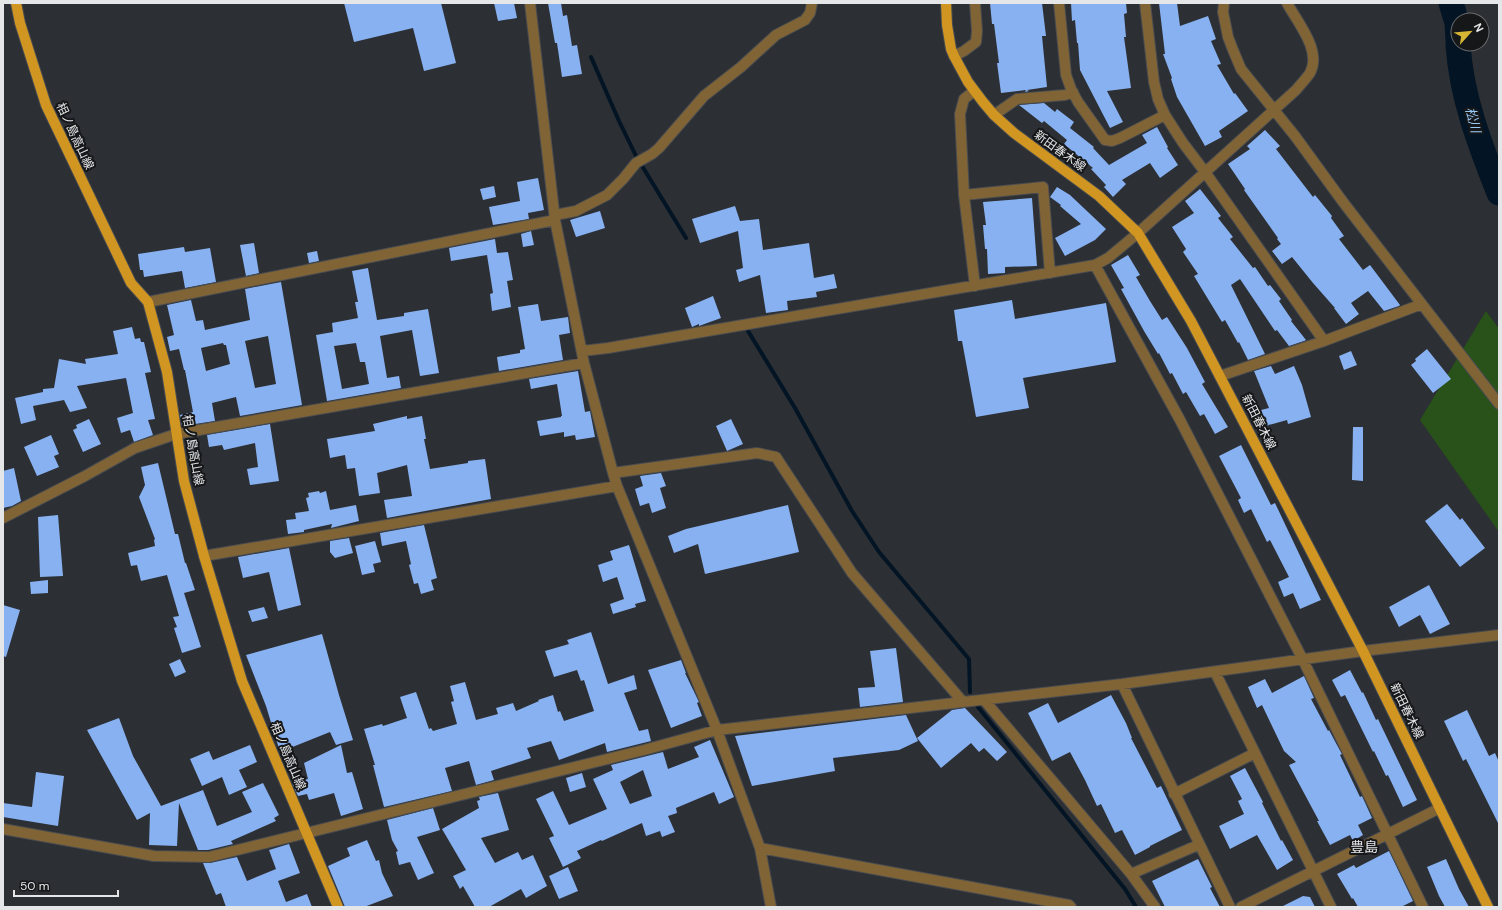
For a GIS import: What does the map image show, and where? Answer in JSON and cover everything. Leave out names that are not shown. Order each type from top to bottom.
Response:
[{"type":"main road","name":"相ノ島高山線","points":[[16,3],[20,23],[46,105],[131,282],[148,302],[167,372],[184,481],[204,556],[242,681],[338,907]]},
{"type":"main road","name":"新田春木線","points":[[946,3],[947,26],[951,49],[961,71],[974,91],[994,115],[1014,133],[1099,196],[1124,218],[1138,233],[1191,321],[1363,651],[1488,907]]},
{"type":"street","points":[[530,3],[555,217],[584,363],[613,473],[717,730],[760,848],[771,907]]},
{"type":"street","points":[[148,302],[555,217],[576,210],[607,195],[639,161],[652,154],[659,148],[704,96],[742,68],[776,35],[805,20],[810,13],[812,3]]},
{"type":"street","points":[[954,56],[976,42],[977,31],[975,3]]},
{"type":"street","points":[[1059,3],[1066,75],[1073,92],[1105,140],[1112,141],[1120,138],[1165,115]]},
{"type":"street","points":[[1145,3],[1154,82],[1158,98],[1165,115],[1183,143],[1324,341]]},
{"type":"street","points":[[1224,3],[1223,12],[1228,37],[1241,69],[1275,109],[1343,202],[1499,404]]},
{"type":"street","points":[[582,351],[608,348],[1096,265],[1108,258],[1138,233],[1296,90],[1309,74],[1314,60],[1312,47],[1288,3]]},
{"type":"street","points":[[974,91],[964,99],[960,114],[964,195],[975,286]]},
{"type":"street","points":[[994,115],[1009,103],[1017,99],[1065,95],[1073,92]]},
{"type":"street","points":[[964,195],[1043,187],[1050,273]]},
{"type":"street","points":[[1096,265],[1180,420],[1303,660],[1423,907]]},
{"type":"street","points":[[1220,376],[1324,341],[1422,304]]},
{"type":"street","points":[[3,518],[85,476],[135,448],[176,434],[584,363]]},
{"type":"street","points":[[613,473],[757,453],[776,457],[852,573],[964,702]]},
{"type":"street","points":[[204,556],[617,486]]},
{"type":"street","points":[[3,829],[154,856],[209,857],[644,750],[717,730],[1122,684],[1363,651],[1499,635]]},
{"type":"street","points":[[1215,672],[1331,907]]},
{"type":"street","points":[[1122,684],[1198,845],[1230,907]]},
{"type":"street","points":[[985,700],[1131,874],[1155,907]]},
{"type":"street","points":[[1174,794],[1255,753]]},
{"type":"street","points":[[1241,907],[1387,833],[1440,808]]},
{"type":"street","points":[[1131,874],[1198,845]]},
{"type":"street","points":[[760,848],[1069,905],[1071,907]]},
{"type":"green space","points":[[1486,311],[1499,329],[1499,532],[1420,420]]},
{"type":"building","points":[[344,3],[441,3],[456,63],[424,71],[413,28],[354,42]]},
{"type":"building","points":[[494,3],[514,3],[517,18],[498,21]]},
{"type":"building","points":[[548,3],[561,3],[563,16],[567,15],[572,46],[577,45],[582,74],[562,77],[557,43],[555,43]]},
{"type":"building","points":[[990,3],[1042,3],[1046,36],[1042,36],[1047,87],[1027,90],[1029,91],[1025,92],[1026,90],[1001,93],[997,63],[999,63]]},
{"type":"building","points":[[1071,3],[1126,3],[1127,13],[1124,14],[1126,37],[1124,37],[1131,88],[1107,91],[1123,122],[1110,128],[1080,70],[1075,20],[1072,21]]},
{"type":"building","points":[[1159,3],[1177,3],[1180,26],[1208,16],[1216,39],[1211,41],[1221,64],[1217,65],[1234,94],[1235,93],[1248,111],[1219,131],[1222,137],[1205,146],[1177,97],[1171,79],[1172,78],[1163,54],[1165,54]]},
{"type":"building","points":[[1044,103],[1055,112],[1057,109],[1074,122],[1070,128],[1094,147],[1093,148],[1109,165],[1147,143],[1142,135],[1157,127],[1168,147],[1167,148],[1178,165],[1160,178],[1150,163],[1122,180],[1126,184],[1113,197],[1104,187],[1106,185],[1091,169],[1093,168],[1064,144],[1067,140],[1044,121],[1042,123],[1019,105]]},
{"type":"building","points":[[1265,130],[1280,146],[1276,149],[1313,197],[1315,195],[1332,216],[1331,218],[1344,236],[1339,239],[1363,270],[1370,265],[1400,305],[1399,306],[1384,311],[1368,291],[1351,303],[1359,314],[1346,324],[1335,308],[1292,257],[1282,264],[1272,251],[1281,244],[1277,239],[1278,238],[1244,190],[1245,189],[1228,164],[1250,149],[1247,146]]},
{"type":"building","points":[[538,178],[544,210],[528,213],[529,219],[493,225],[489,207],[520,201],[517,182]]},
{"type":"building","points":[[494,186],[496,197],[483,200],[480,189]]},
{"type":"building","points":[[1057,187],[1070,195],[1106,229],[1095,240],[1065,256],[1055,238],[1081,224],[1050,197]]},
{"type":"building","points":[[1200,189],[1221,216],[1218,218],[1233,237],[1230,239],[1253,268],[1255,267],[1268,286],[1270,285],[1281,299],[1279,301],[1292,320],[1291,321],[1306,340],[1289,346],[1277,330],[1275,331],[1240,279],[1231,285],[1265,354],[1248,360],[1225,320],[1222,322],[1194,276],[1198,274],[1183,252],[1186,249],[1172,227],[1194,213],[1185,201]]},
{"type":"building","points":[[1032,198],[1037,266],[1005,267],[1005,273],[988,274],[987,249],[985,249],[983,225],[986,225],[983,202]]},
{"type":"building","points":[[735,206],[740,221],[759,219],[763,250],[809,243],[814,278],[834,274],[837,288],[816,292],[817,297],[787,301],[788,310],[766,313],[760,275],[739,282],[736,270],[743,268],[738,231],[700,243],[692,219]]},
{"type":"building","points":[[600,211],[605,228],[576,237],[570,220]]},
{"type":"building","points":[[531,231],[534,245],[523,247],[521,234]]},
{"type":"building","points":[[495,239],[497,253],[508,252],[513,280],[507,281],[511,307],[492,311],[490,294],[493,293],[487,255],[451,261],[449,248]]},
{"type":"building","points":[[254,243],[259,273],[246,276],[240,245]]},
{"type":"building","points":[[184,247],[185,252],[210,248],[216,282],[185,288],[182,271],[144,277],[143,270],[140,270],[138,254]]},
{"type":"building","points":[[317,251],[319,261],[309,263],[307,253]]},
{"type":"building","points":[[1128,255],[1140,275],[1136,277],[1162,320],[1167,317],[1187,348],[1205,382],[1202,384],[1228,427],[1215,434],[1204,414],[1200,416],[1186,392],[1183,394],[1172,373],[1170,374],[1121,289],[1124,288],[1111,265]]},
{"type":"building","points":[[368,268],[377,320],[404,316],[404,313],[428,309],[439,373],[420,376],[412,330],[380,336],[387,378],[399,376],[401,388],[327,401],[316,335],[333,332],[332,323],[358,318],[355,302],[358,302],[352,271]],"holes":[[[356,343],[360,362],[365,362],[369,384],[342,389],[334,346]]]},
{"type":"building","points":[[281,282],[302,405],[240,416],[236,397],[212,403],[215,421],[182,426],[180,415],[193,412],[185,370],[179,349],[170,351],[167,337],[174,335],[167,305],[191,300],[196,321],[203,320],[205,330],[250,320],[245,289]],"holes":[[[268,336],[276,384],[255,388],[245,341]],[[223,343],[226,345],[230,364],[206,371],[201,348]]]},
{"type":"building","points":[[713,296],[721,318],[692,327],[685,308]]},
{"type":"building","points":[[1012,300],[1015,319],[1106,303],[1116,362],[1023,378],[1029,408],[976,417],[962,341],[958,341],[954,310]]},
{"type":"building","points":[[538,304],[541,321],[568,317],[570,333],[559,335],[563,360],[499,371],[497,357],[520,353],[520,350],[525,349],[518,307]]},
{"type":"building","points":[[132,327],[135,339],[140,338],[141,342],[144,342],[151,372],[145,373],[155,419],[148,420],[153,435],[134,442],[130,430],[121,433],[117,418],[133,413],[126,378],[77,386],[87,408],[70,412],[64,400],[33,406],[36,420],[21,424],[15,398],[43,392],[43,389],[54,388],[59,359],[86,364],[85,359],[118,354],[113,331]]},
{"type":"building","points":[[1427,349],[1451,379],[1433,393],[1411,365],[1416,361],[1415,359]]},
{"type":"building","points":[[1351,351],[1357,365],[1344,370],[1339,356]]},
{"type":"building","points":[[1271,366],[1275,374],[1294,366],[1302,385],[1311,417],[1288,424],[1287,420],[1265,426],[1261,410],[1269,408],[1254,371]]},
{"type":"building","points":[[578,371],[585,412],[590,411],[595,437],[576,440],[575,435],[564,437],[564,432],[540,436],[537,421],[562,416],[557,384],[531,389],[529,379]]},
{"type":"building","points":[[407,416],[407,419],[422,416],[426,439],[424,439],[430,469],[485,459],[491,499],[387,518],[384,500],[412,496],[407,465],[377,473],[380,493],[359,496],[355,468],[347,469],[345,455],[330,458],[327,439],[375,431],[373,424]]},
{"type":"building","points":[[89,419],[101,444],[83,452],[73,430],[77,428],[76,425]]},
{"type":"building","points":[[731,419],[743,444],[727,451],[716,426]]},
{"type":"building","points":[[270,424],[279,481],[250,485],[247,469],[258,467],[255,443],[224,450],[222,445],[209,447],[207,435]]},
{"type":"building","points":[[1353,427],[1363,427],[1363,481],[1352,480]]},
{"type":"building","points":[[51,435],[59,454],[54,456],[59,467],[37,476],[24,447]]},
{"type":"building","points":[[1241,445],[1271,505],[1275,503],[1321,600],[1300,609],[1293,593],[1284,597],[1278,582],[1289,577],[1270,540],[1267,542],[1251,509],[1244,513],[1238,500],[1241,498],[1219,456]]},
{"type":"building","points":[[158,463],[175,534],[178,534],[185,563],[195,590],[184,593],[201,647],[182,653],[174,628],[177,627],[173,617],[179,616],[167,575],[141,581],[137,565],[131,566],[128,553],[155,546],[155,539],[139,497],[145,485],[141,467]]},
{"type":"building","points":[[14,468],[21,501],[12,506],[3,508],[3,471]]},
{"type":"building","points":[[661,473],[666,486],[660,488],[666,508],[652,513],[649,503],[640,506],[635,489],[643,486],[640,476]]},
{"type":"building","points":[[319,491],[320,493],[326,491],[330,510],[356,505],[359,521],[331,528],[332,524],[304,530],[304,532],[288,534],[286,520],[296,519],[295,513],[309,511],[306,498],[309,497],[308,493]]},
{"type":"building","points":[[1447,504],[1460,520],[1462,518],[1485,548],[1460,567],[1425,521]]},
{"type":"building","points":[[788,505],[799,552],[705,574],[698,544],[674,553],[668,536],[686,529]]},
{"type":"building","points":[[58,515],[63,576],[40,577],[38,517]]},
{"type":"building","points":[[424,525],[437,578],[431,580],[434,590],[421,594],[418,583],[414,584],[409,565],[411,564],[406,541],[382,546],[380,533]]},
{"type":"building","points":[[349,538],[353,553],[335,558],[330,552],[330,541]]},
{"type":"building","points":[[375,541],[381,562],[373,564],[375,572],[362,575],[355,546]]},
{"type":"building","points":[[629,545],[646,601],[635,604],[636,607],[613,614],[610,604],[624,599],[617,577],[603,582],[598,565],[613,560],[610,551]]},
{"type":"building","points":[[289,548],[301,605],[278,611],[269,572],[243,578],[238,557]]},
{"type":"building","points":[[48,580],[48,593],[31,594],[30,582]]},
{"type":"building","points":[[1429,585],[1450,624],[1430,634],[1420,615],[1399,627],[1389,607]]},
{"type":"building","points":[[3,605],[20,610],[6,657],[3,656]]},
{"type":"building","points":[[264,607],[268,618],[252,622],[248,611]]},
{"type":"building","points":[[591,632],[608,684],[634,675],[637,689],[624,693],[639,731],[648,729],[651,741],[607,752],[605,743],[559,760],[551,741],[527,748],[531,758],[491,771],[494,780],[476,785],[469,761],[445,768],[452,791],[384,807],[373,765],[375,765],[364,729],[382,724],[383,726],[407,718],[400,697],[416,692],[429,729],[431,728],[433,731],[457,724],[451,702],[454,701],[450,686],[465,682],[476,720],[498,714],[496,708],[513,703],[516,711],[539,701],[538,700],[553,695],[558,712],[560,711],[564,721],[594,711],[584,680],[581,681],[577,670],[554,677],[545,651],[569,644],[567,640]]},
{"type":"building","points":[[322,634],[353,740],[336,745],[330,732],[280,752],[266,706],[246,655]]},
{"type":"building","points":[[896,648],[903,702],[860,707],[858,688],[875,687],[870,651]]},
{"type":"building","points":[[180,659],[186,672],[175,677],[169,664]]},
{"type":"building","points":[[681,660],[685,673],[699,702],[697,703],[702,716],[671,728],[648,670]]},
{"type":"building","points":[[1350,670],[1362,693],[1363,692],[1376,720],[1378,719],[1417,800],[1403,807],[1388,775],[1386,776],[1374,751],[1373,752],[1345,695],[1341,697],[1332,680]]},
{"type":"building","points":[[1304,676],[1314,698],[1311,699],[1342,754],[1340,755],[1372,818],[1358,825],[1363,835],[1353,841],[1350,835],[1330,845],[1289,765],[1296,762],[1284,751],[1262,705],[1257,708],[1248,687],[1265,679],[1272,693]]},
{"type":"building","points":[[1111,695],[1157,788],[1161,786],[1182,830],[1135,855],[1122,830],[1115,833],[1101,804],[1097,806],[1070,752],[1052,761],[1028,713],[1048,703],[1058,723]]},
{"type":"building","points":[[965,708],[1007,752],[997,761],[984,748],[979,752],[971,743],[941,768],[917,738],[952,710]]},
{"type":"building","points":[[1467,710],[1489,756],[1495,753],[1499,762],[1499,825],[1466,759],[1463,761],[1444,721]]},
{"type":"building","points":[[906,715],[918,741],[899,750],[833,758],[835,771],[752,786],[735,736]]},
{"type":"building","points":[[119,718],[133,756],[161,806],[203,790],[217,826],[252,812],[242,792],[263,783],[279,815],[274,818],[276,821],[231,841],[233,844],[208,850],[198,850],[179,803],[177,846],[149,845],[150,813],[137,820],[87,730]]},
{"type":"building","points":[[710,740],[734,797],[719,804],[714,792],[676,808],[677,813],[668,816],[675,832],[662,837],[660,831],[646,836],[642,823],[577,851],[581,858],[563,867],[549,838],[554,836],[536,799],[553,791],[569,825],[607,809],[593,779],[613,770],[611,765],[663,752],[668,769],[699,757],[694,747]],"holes":[[[643,770],[652,796],[630,804],[620,782]]]},
{"type":"building","points":[[250,745],[257,762],[239,770],[247,787],[229,795],[222,777],[202,786],[190,759],[209,751],[213,760]]},
{"type":"building","points":[[341,745],[347,773],[352,772],[363,809],[341,816],[334,793],[309,800],[307,794],[298,796],[292,783],[308,779],[304,763]]},
{"type":"building","points":[[1245,768],[1281,841],[1282,840],[1293,860],[1277,870],[1257,835],[1230,849],[1219,826],[1244,814],[1238,801],[1242,799],[1230,776]]},
{"type":"building","points":[[36,772],[64,776],[58,826],[3,817],[3,803],[32,807]]},
{"type":"building","points":[[582,773],[586,787],[570,792],[566,778]]},
{"type":"building","points":[[498,793],[509,830],[481,838],[495,863],[518,852],[522,860],[533,855],[547,886],[526,898],[521,889],[489,907],[475,907],[463,886],[460,889],[453,876],[466,870],[442,829],[479,808],[477,801],[480,800],[479,797]]},
{"type":"building","points":[[433,808],[440,830],[417,837],[434,873],[418,880],[410,862],[399,865],[396,852],[398,851],[392,840],[387,820]]},
{"type":"building","points":[[367,840],[376,861],[379,860],[382,873],[393,896],[364,907],[345,907],[328,866],[350,856],[347,848]]},
{"type":"building","points":[[289,844],[300,873],[278,881],[286,902],[307,894],[312,907],[226,907],[221,893],[216,895],[203,863],[210,863],[237,857],[247,881],[276,869],[269,850]]},
{"type":"building","points":[[1389,851],[1413,901],[1401,907],[1358,907],[1337,874],[1354,865],[1356,868]]},
{"type":"building","points":[[1198,859],[1220,907],[1165,907],[1152,881]]},
{"type":"building","points":[[1446,859],[1459,889],[1469,907],[1445,907],[1439,896],[1427,867]]},
{"type":"building","points":[[568,867],[578,891],[559,899],[549,876]]},
{"type":"building","points":[[1303,896],[1310,897],[1315,907],[1281,907]]},
{"type":"waterway","name":"松川","points":[[1451,3],[1454,12]]},
{"type":"waterway","name":"松川","points":[[1459,52],[1463,82],[1472,120],[1499,193]]},
{"type":"waterway","points":[[591,57],[636,156],[686,238]]},
{"type":"waterway","points":[[748,331],[795,408],[852,511],[879,552],[969,659],[970,692]]},
{"type":"waterway","points":[[978,707],[1125,889],[1136,907]]},
{"type":"district","name":"豊島","points":[[1364,847]]}]
